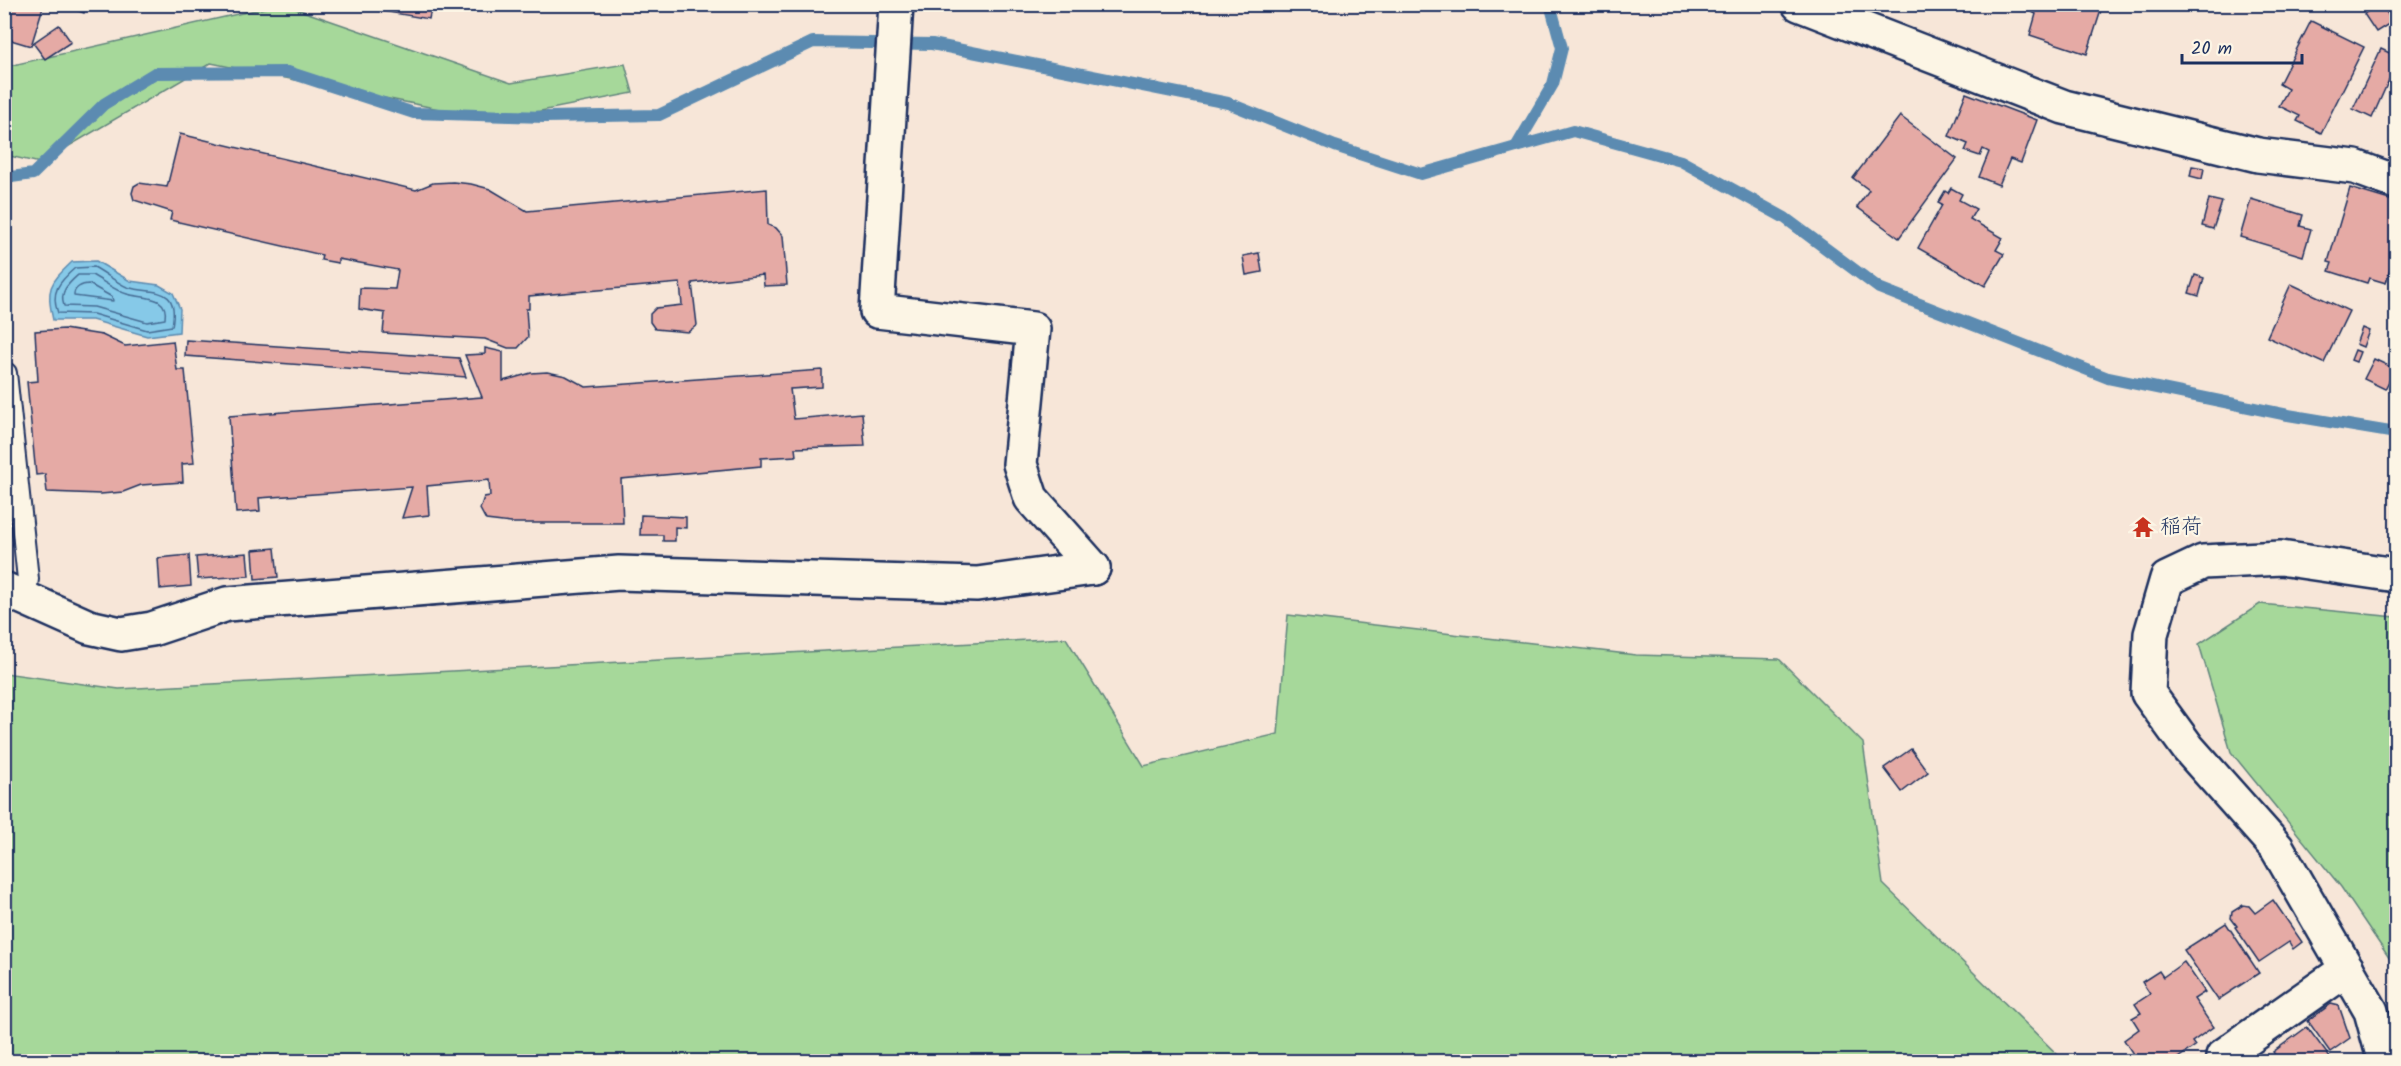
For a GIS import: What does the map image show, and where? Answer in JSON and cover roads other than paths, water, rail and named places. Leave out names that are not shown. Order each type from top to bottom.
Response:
[{"type":"street","points":[[15,594],[89,627],[121,634],[152,629],[228,604],[608,574],[977,584],[1093,568],[1031,498],[1020,464],[1033,329],[877,311],[896,4]]},
{"type":"street","points":[[1799,4],[2064,107],[2258,155],[2355,167],[2397,182]]},
{"type":"street","points":[[2385,1062],[2371,1011],[2277,848],[2188,748],[2148,693],[2151,634],[2167,579],[2203,562],[2281,558],[2397,575]]},
{"type":"street","points":[[2241,1053],[2347,969]]},
{"type":"lane","points":[[6,373],[28,579],[15,594]]},
{"type":"water","points":[[96,261],[130,281],[159,285],[173,293],[180,309],[179,332],[147,336],[92,320],[53,320],[50,293],[58,276],[72,262]]},
{"type":"waterway","points":[[1516,147],[1553,84],[1562,48],[1550,4]]},
{"type":"waterway","points":[[4,178],[33,174],[104,104],[155,73],[288,72],[414,113],[545,117],[659,115],[813,42],[932,44],[1228,103],[1335,146],[1421,174],[1573,131],[1681,161],[1785,218],[1879,288],[2108,378],[2288,415],[2396,433]]},
{"type":"place","name":"稲荷","points":[[2143,527]]}]
